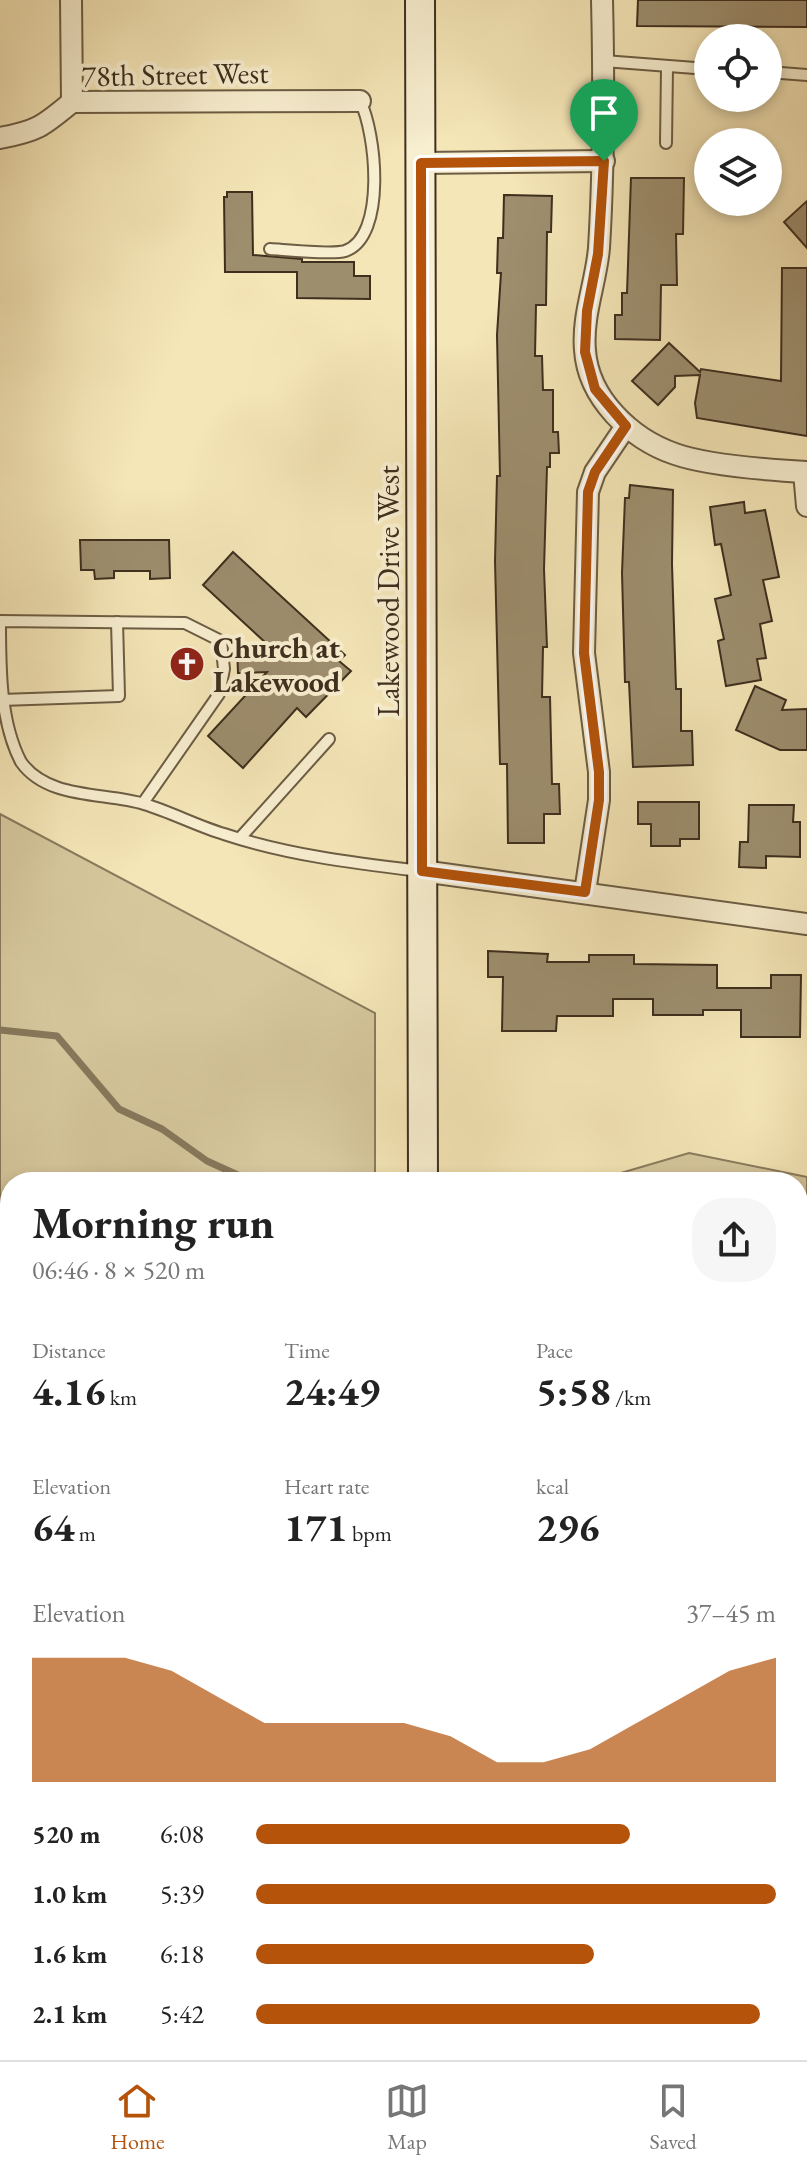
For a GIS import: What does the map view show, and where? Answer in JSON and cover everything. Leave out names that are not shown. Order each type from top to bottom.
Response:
[{"type":"main road","name":"Lakewood Drive West","points":[[420,0],[423,1172]]},
{"type":"street","points":[[71,0],[72,102]]},
{"type":"street","points":[[602,0],[604,161],[598,254],[587,311],[585,352],[595,389],[626,426],[674,454],[806,472],[807,506]]},
{"type":"street","name":"78th Street West","points":[[0,138],[29,133],[45,126],[72,102],[360,101]]},
{"type":"street","points":[[421,163],[604,161]]},
{"type":"street","points":[[585,892],[599,800],[599,772],[584,653],[588,492],[595,472],[626,426]]},
{"type":"street","points":[[422,871],[807,924]]},
{"type":"lane","points":[[604,61],[694,68]]},
{"type":"lane","points":[[666,143],[667,67]]},
{"type":"lane","points":[[782,73],[807,75]]},
{"type":"lane","points":[[270,249],[344,251],[363,239],[372,220],[372,166],[369,120],[360,101]]},
{"type":"lane","points":[[143,803],[219,694],[224,669],[221,641],[185,623],[0,621],[1,700],[5,732],[22,764],[44,782],[84,794],[143,803],[240,838],[327,860],[422,871]]},
{"type":"lane","points":[[1,700],[119,696],[117,622]]},
{"type":"lane","points":[[240,838],[329,739]]},
{"type":"shaded area","points":[[0,814],[375,1013],[375,1172],[0,1172]]},
{"type":"shaded area","points":[[689,1153],[782,1172],[624,1172]]},
{"type":"building","points":[[638,0],[807,0],[807,27],[782,27],[782,24],[637,26]]},
{"type":"building","points":[[631,178],[684,178],[683,234],[676,234],[677,285],[661,285],[660,340],[615,339],[615,315],[622,315],[622,293],[627,293]]},
{"type":"building","points":[[227,192],[252,192],[253,255],[302,259],[302,262],[354,262],[354,276],[370,276],[370,299],[297,298],[297,272],[225,272],[224,197],[227,197]]},
{"type":"building","points":[[504,195],[552,196],[551,232],[547,232],[546,305],[536,305],[535,356],[542,356],[543,390],[553,390],[553,432],[558,432],[559,453],[550,453],[550,467],[547,467],[544,569],[547,647],[543,647],[542,697],[550,697],[552,784],[559,784],[560,814],[544,814],[544,843],[508,843],[507,764],[500,764],[495,561],[497,476],[500,476],[497,335],[501,273],[497,273],[498,238],[503,238]]},
{"type":"building","points":[[807,201],[807,248],[784,222]]},
{"type":"building","points":[[782,268],[807,268],[807,436],[697,418],[695,403],[700,375],[675,376],[675,387],[658,405],[632,381],[669,343],[700,372],[701,369],[781,381]]},
{"type":"building","points":[[630,485],[673,490],[676,689],[681,689],[681,731],[692,731],[693,765],[633,767],[629,682],[625,682],[622,573],[625,498],[629,498]]},
{"type":"building","points":[[744,502],[745,513],[765,510],[779,577],[763,580],[772,621],[760,624],[766,658],[757,659],[761,680],[726,686],[718,641],[724,639],[715,599],[731,595],[721,544],[715,545],[710,507]]},
{"type":"building","points":[[80,540],[169,540],[170,578],[150,579],[150,571],[114,571],[114,578],[95,579],[94,570],[81,570]]},
{"type":"building","points":[[233,552],[345,655],[339,661],[351,671],[306,717],[297,708],[243,768],[208,736],[267,672],[238,673],[237,646],[267,644],[203,585]]},
{"type":"building","points":[[755,686],[786,700],[782,710],[807,709],[807,750],[780,750],[736,730]]},
{"type":"building","points":[[638,802],[699,802],[699,839],[680,839],[680,846],[651,846],[651,824],[638,824]]},
{"type":"building","points":[[749,805],[794,805],[793,822],[800,822],[800,857],[766,856],[766,868],[739,867],[740,842],[748,842]]},
{"type":"building","points":[[488,951],[548,954],[547,962],[589,962],[589,955],[634,955],[634,964],[717,965],[717,988],[771,988],[771,975],[801,975],[800,1037],[741,1037],[741,1010],[703,1010],[703,1015],[653,1015],[653,999],[613,999],[613,1016],[557,1016],[556,1031],[502,1031],[503,977],[488,977]]},
{"type":"waterway","points":[[0,1030],[57,1036],[119,1109],[162,1129],[207,1161],[231,1172]]},
{"type":"place","name":"Church at Lakewood","points":[[187,664]]},
{"type":"route","points":[[604,161],[598,254],[584,329],[585,352],[595,389],[626,426],[595,472],[588,492],[584,653],[599,772],[599,800],[585,892],[422,871],[421,163],[604,161]]}]
